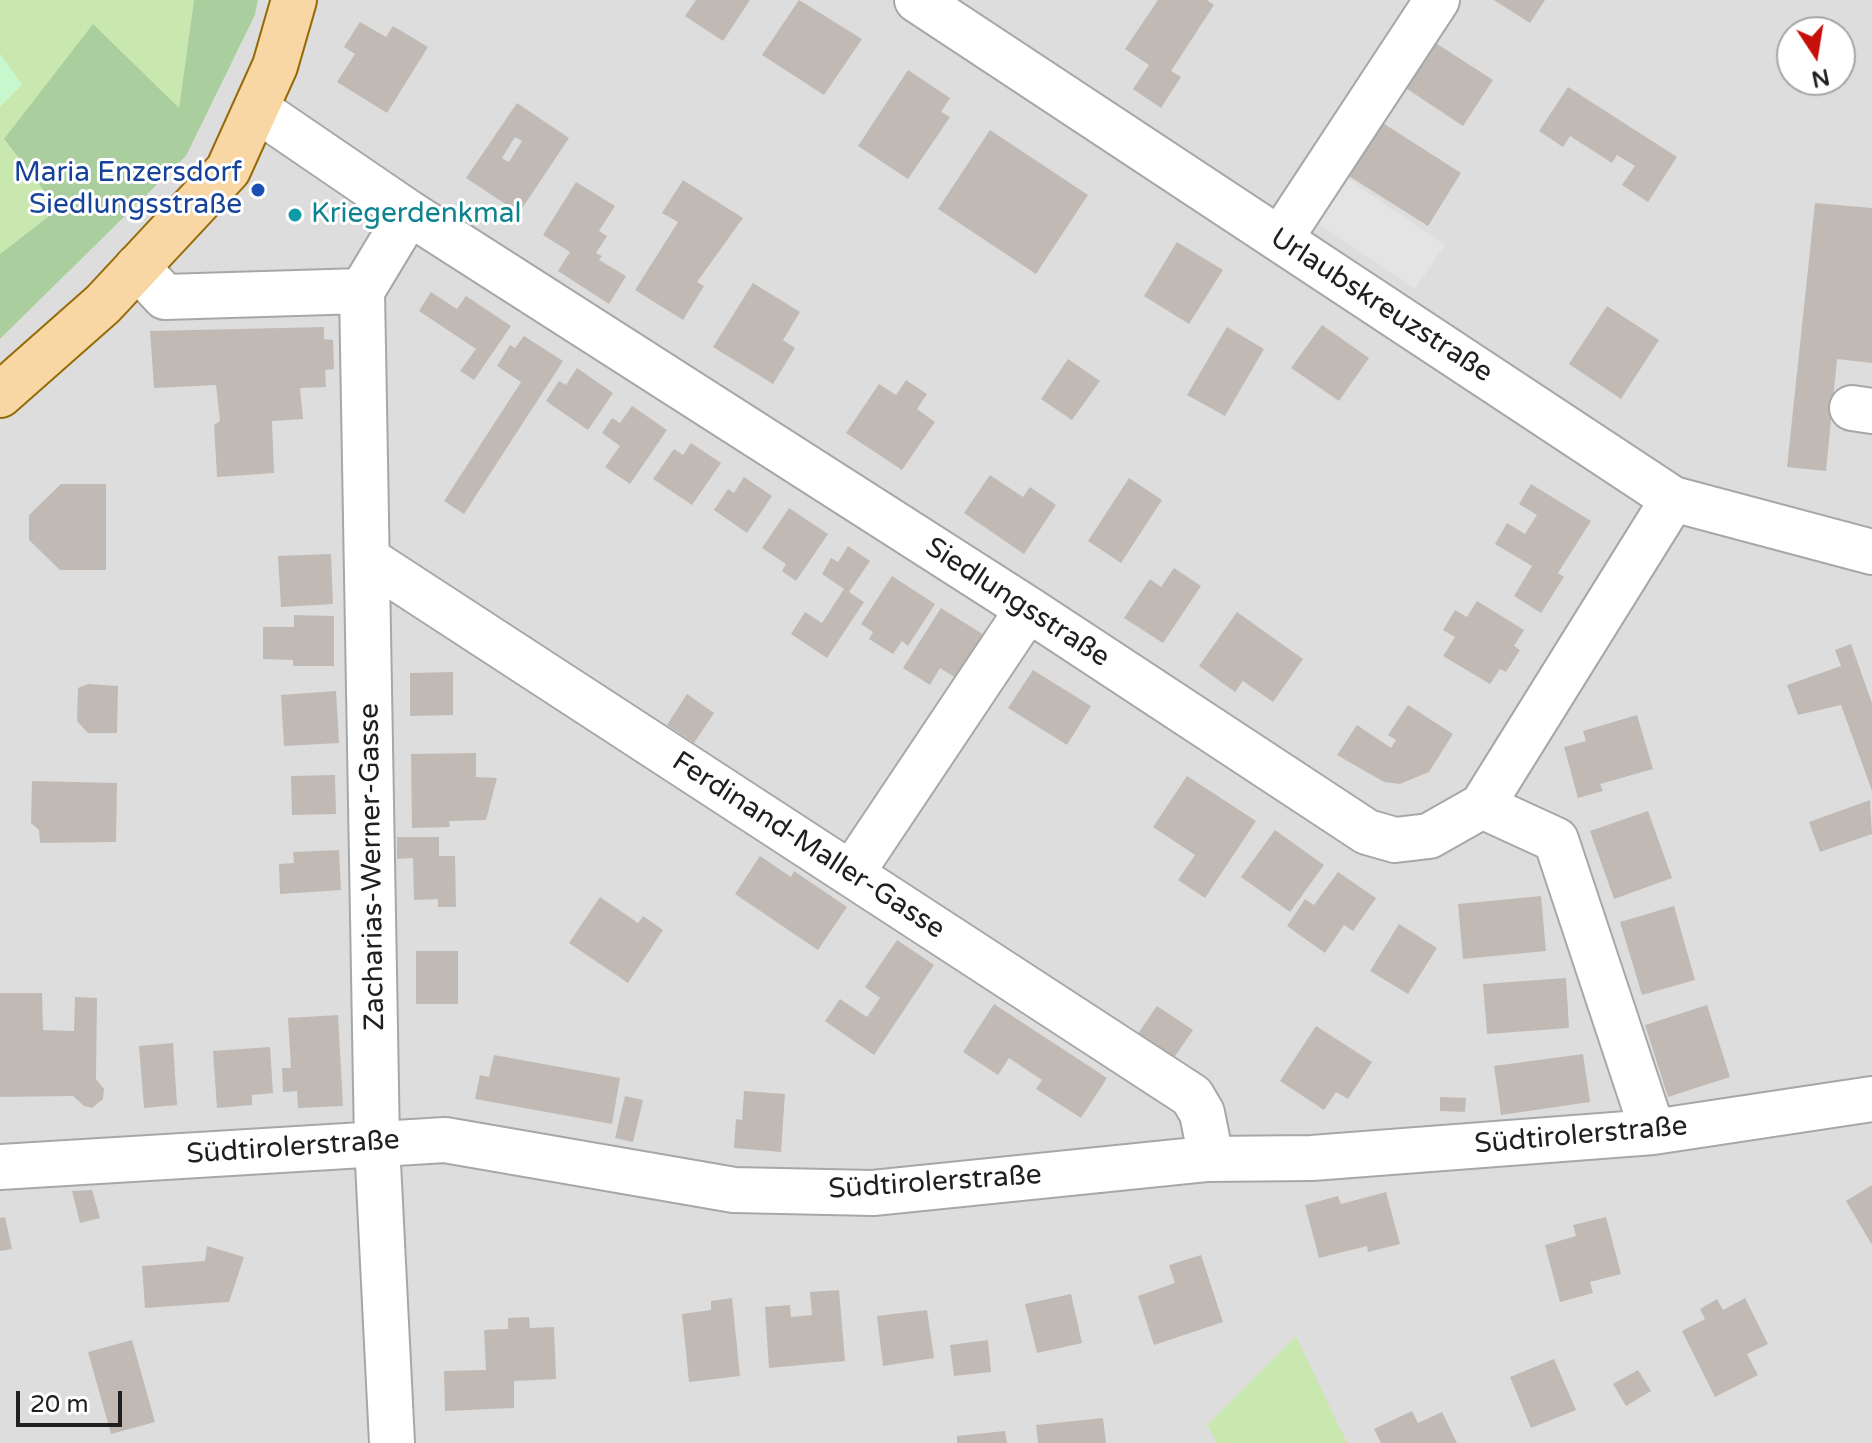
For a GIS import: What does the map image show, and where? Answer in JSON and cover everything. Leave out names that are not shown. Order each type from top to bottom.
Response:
[{"type":"main road","points":[[0,395],[103,304],[228,170],[258,110],[275,66],[294,0]]},
{"type":"street","name":"Urlaubskreuzstraße","points":[[917,0],[1673,499],[1872,552]]},
{"type":"street","points":[[1280,239],[1437,0]]},
{"type":"street","name":"Siedlungsstraße","points":[[258,110],[409,213],[1028,609],[1367,832],[1395,840],[1429,836],[1482,806],[1673,499]]},
{"type":"street","points":[[137,267],[165,297],[362,291],[409,213]]},
{"type":"street","name":"Zacharias-Werner-Gasse","points":[[362,291],[377,1143],[392,1443]]},
{"type":"street","name":"Ferdinand-Maller-Gasse","points":[[369,560],[1192,1096],[1202,1113],[1207,1138],[1206,1159]]},
{"type":"street","points":[[851,874],[1028,609]]},
{"type":"street","points":[[1482,806],[1556,840],[1653,1132]]},
{"type":"street","name":"Südtirolerstraße","points":[[0,1167],[445,1140],[734,1190],[873,1193],[1206,1159],[1312,1158],[1653,1132],[1872,1099]]},
{"type":"shaded area","points":[[258,0],[1872,0],[1872,1443],[0,1443],[0,339],[186,156],[255,15]]},
{"type":"shaded area","points":[[1325,163],[1445,245],[1415,289],[1294,207]]},
{"type":"green space","points":[[0,0],[194,0],[179,109],[4,139],[58,209],[0,254],[0,106],[22,85],[0,54]]},
{"type":"green space","points":[[194,0],[258,0],[255,15],[186,156],[0,339],[0,254],[58,209],[4,139],[93,24],[179,108]]},
{"type":"green space","points":[[0,54],[22,85],[0,106]]},
{"type":"green space","points":[[1296,1336],[1347,1443],[1217,1443],[1207,1425]]},
{"type":"building","points":[[696,0],[750,0],[723,41],[685,16]]},
{"type":"building","points":[[799,0],[862,39],[824,95],[762,55]]},
{"type":"building","points":[[1158,0],[1207,0],[1214,5],[1171,71],[1181,77],[1161,108],[1133,89],[1149,65],[1125,49]]},
{"type":"building","points":[[1494,0],[1545,0],[1530,23]]},
{"type":"building","points":[[360,22],[386,37],[393,26],[428,47],[387,113],[337,82],[355,54],[344,47]]},
{"type":"building","points":[[1428,38],[1493,80],[1463,126],[1398,83]]},
{"type":"building","points":[[908,70],[950,98],[941,112],[950,117],[908,179],[858,146]]},
{"type":"building","points":[[1568,87],[1677,157],[1648,202],[1622,185],[1635,166],[1617,155],[1612,163],[1570,136],[1563,147],[1539,131]]},
{"type":"building","points":[[517,103],[569,138],[519,213],[466,178]],"holes":[[[515,137],[522,141],[509,162],[502,158]]]},
{"type":"building","points":[[1378,120],[1461,173],[1428,226],[1344,173]]},
{"type":"building","points":[[990,130],[1088,195],[1036,274],[938,209]]},
{"type":"building","points":[[683,180],[743,218],[697,282],[704,286],[683,320],[635,290],[678,222],[662,213]]},
{"type":"building","points":[[576,182],[615,206],[599,231],[607,236],[596,253],[602,256],[599,260],[626,276],[609,304],[558,271],[570,252],[543,235]]},
{"type":"building","points":[[1815,203],[1872,208],[1872,363],[1837,359],[1826,471],[1787,467]]},
{"type":"building","points":[[1177,242],[1223,270],[1189,324],[1144,296]]},
{"type":"building","points":[[753,283],[800,312],[783,340],[795,348],[773,384],[713,347]]},
{"type":"building","points":[[431,292],[457,309],[466,296],[511,326],[474,380],[460,371],[476,349],[419,311]]},
{"type":"building","points":[[1607,306],[1659,340],[1621,399],[1569,364]]},
{"type":"building","points":[[1322,325],[1369,358],[1339,401],[1291,368]]},
{"type":"building","points":[[324,327],[324,339],[333,340],[334,369],[325,370],[326,387],[300,388],[303,419],[272,421],[274,473],[217,477],[214,425],[220,421],[216,385],[154,388],[150,331]]},
{"type":"building","points":[[1227,327],[1264,349],[1225,416],[1187,395]]},
{"type":"building","points":[[524,336],[563,361],[464,514],[444,501],[521,382],[497,366],[510,345],[515,348]]},
{"type":"building","points":[[1068,359],[1100,381],[1072,420],[1041,399]]},
{"type":"building","points":[[577,368],[613,393],[588,430],[546,401],[559,381],[566,385]]},
{"type":"building","points":[[906,380],[927,394],[917,409],[935,422],[902,470],[846,433],[879,384],[896,395]]},
{"type":"building","points":[[632,406],[667,430],[630,484],[605,467],[620,446],[602,433],[612,418],[620,423]]},
{"type":"building","points":[[691,443],[721,463],[692,505],[653,479],[674,449],[683,455]]},
{"type":"building","points":[[990,475],[1023,497],[1030,487],[1056,505],[1024,554],[964,513]]},
{"type":"building","points":[[744,477],[772,496],[747,533],[714,510],[728,489],[734,493]]},
{"type":"building","points":[[1129,478],[1162,500],[1121,563],[1088,541]]},
{"type":"building","points":[[61,484],[106,484],[106,570],[60,570],[29,540],[29,515]]},
{"type":"building","points":[[1531,484],[1591,521],[1558,573],[1564,577],[1541,613],[1514,596],[1532,566],[1495,544],[1507,523],[1525,534],[1537,515],[1519,504]]},
{"type":"building","points":[[789,508],[828,534],[796,581],[782,571],[786,564],[762,548]]},
{"type":"building","points":[[848,546],[870,561],[849,592],[864,602],[827,658],[791,634],[805,612],[822,623],[844,589],[822,574],[831,558],[838,562]]},
{"type":"building","points":[[331,554],[333,604],[281,607],[278,556]]},
{"type":"building","points":[[1174,568],[1201,586],[1163,643],[1124,618],[1150,579],[1161,587]]},
{"type":"building","points":[[892,576],[935,604],[908,646],[902,641],[893,654],[869,639],[873,632],[861,624]]},
{"type":"building","points":[[1477,601],[1524,630],[1514,646],[1520,650],[1506,672],[1500,669],[1490,684],[1443,656],[1455,637],[1443,630],[1455,610],[1467,617]]},
{"type":"building","points":[[941,608],[984,635],[956,678],[940,668],[930,685],[903,668]]},
{"type":"building","points":[[1237,612],[1303,659],[1273,702],[1243,681],[1235,692],[1199,666]]},
{"type":"building","points":[[294,615],[334,616],[334,666],[293,666],[293,660],[263,659],[263,627],[294,627]]},
{"type":"building","points":[[1851,644],[1872,703],[1872,791],[1841,705],[1798,715],[1787,685],[1841,666],[1835,650]]},
{"type":"building","points":[[1033,670],[1091,706],[1067,745],[1008,708]]},
{"type":"building","points":[[453,672],[453,715],[410,716],[410,673]]},
{"type":"building","points":[[88,684],[118,686],[117,733],[88,733],[77,721],[78,688]]},
{"type":"building","points":[[336,691],[339,743],[284,746],[281,695]]},
{"type":"building","points":[[687,694],[714,713],[694,743],[667,725]]},
{"type":"building","points":[[1408,705],[1453,734],[1429,772],[1400,784],[1384,782],[1337,755],[1357,725],[1391,748],[1396,740],[1388,735]]},
{"type":"building","points":[[1637,715],[1653,769],[1600,784],[1603,791],[1578,798],[1564,747],[1586,741],[1583,731]]},
{"type":"building","points":[[476,753],[476,777],[497,778],[486,820],[449,821],[450,827],[412,828],[411,754]]},
{"type":"building","points":[[335,775],[336,814],[292,815],[291,776]]},
{"type":"building","points":[[1187,776],[1256,821],[1205,898],[1178,880],[1195,855],[1153,827]]},
{"type":"building","points":[[32,781],[117,783],[116,842],[40,843],[39,830],[31,823]]},
{"type":"building","points":[[1870,800],[1872,834],[1820,852],[1809,822]]},
{"type":"building","points":[[1648,811],[1672,878],[1614,899],[1590,831]]},
{"type":"building","points":[[1275,830],[1324,865],[1290,912],[1241,877]]},
{"type":"building","points":[[397,837],[439,837],[439,856],[455,856],[456,907],[438,907],[438,899],[414,900],[413,858],[397,859]]},
{"type":"building","points":[[339,850],[341,890],[280,894],[279,864],[294,863],[293,852]]},
{"type":"building","points":[[760,856],[791,877],[794,871],[847,907],[818,950],[735,894]]},
{"type":"building","points":[[1338,872],[1376,898],[1353,931],[1344,925],[1325,953],[1287,926],[1305,899],[1314,905]]},
{"type":"building","points":[[1541,896],[1546,951],[1463,959],[1458,904]]},
{"type":"building","points":[[600,897],[638,923],[643,916],[663,930],[628,983],[569,943]]},
{"type":"building","points":[[1674,906],[1695,980],[1642,995],[1620,922]]},
{"type":"building","points":[[1399,924],[1437,948],[1408,994],[1370,971]]},
{"type":"building","points":[[897,940],[934,965],[874,1055],[825,1021],[840,999],[867,1017],[880,998],[865,987]]},
{"type":"building","points":[[416,951],[458,951],[458,1004],[416,1004]]},
{"type":"building","points":[[1566,978],[1569,1028],[1487,1034],[1483,984]]},
{"type":"building","points":[[0,993],[42,993],[43,1030],[74,1031],[75,997],[97,998],[96,1079],[104,1089],[103,1099],[92,1108],[84,1106],[73,1096],[0,1097]]},
{"type":"building","points":[[994,1004],[1107,1078],[1081,1118],[1036,1089],[1042,1080],[1009,1058],[998,1075],[963,1052]]},
{"type":"building","points":[[1707,1005],[1730,1077],[1668,1097],[1645,1025]]},
{"type":"building","points":[[1157,1006],[1193,1030],[1173,1059],[1137,1035]]},
{"type":"building","points":[[338,1015],[343,1106],[298,1108],[297,1091],[283,1092],[282,1068],[291,1068],[288,1018]]},
{"type":"building","points":[[1316,1026],[1372,1062],[1348,1099],[1336,1092],[1324,1110],[1280,1081]]},
{"type":"building","points":[[173,1043],[177,1105],[144,1108],[139,1046]]},
{"type":"building","points":[[270,1047],[273,1093],[252,1095],[252,1105],[217,1108],[213,1051]]},
{"type":"building","points":[[1583,1054],[1590,1102],[1501,1115],[1494,1066]]},
{"type":"building","points":[[494,1055],[620,1078],[612,1124],[475,1099],[480,1075],[489,1077]]},
{"type":"building","points":[[744,1091],[785,1094],[781,1152],[734,1148],[736,1119],[742,1120]]},
{"type":"building","points":[[625,1096],[643,1100],[633,1142],[615,1138]]},
{"type":"building","points":[[1440,1097],[1466,1098],[1465,1112],[1440,1111]]},
{"type":"building","points":[[1872,1185],[1872,1245],[1846,1201]]},
{"type":"building","points":[[92,1190],[100,1218],[80,1223],[72,1191]]},
{"type":"building","points":[[1386,1192],[1400,1244],[1368,1252],[1367,1246],[1319,1258],[1305,1205],[1338,1196],[1341,1204]]},
{"type":"building","points":[[5,1217],[12,1249],[0,1251],[0,1218]]},
{"type":"building","points":[[1606,1217],[1621,1274],[1590,1282],[1593,1293],[1560,1302],[1545,1245],[1576,1236],[1573,1225]]},
{"type":"building","points":[[207,1246],[244,1257],[229,1302],[145,1308],[142,1266],[205,1261]]},
{"type":"building","points":[[1201,1255],[1223,1322],[1154,1345],[1138,1296],[1175,1283],[1169,1265]]},
{"type":"building","points":[[839,1290],[845,1361],[769,1368],[765,1307],[790,1305],[791,1317],[812,1315],[810,1292]]},
{"type":"building","points":[[1071,1294],[1082,1343],[1037,1353],[1025,1304]]},
{"type":"building","points":[[732,1298],[740,1376],[689,1382],[682,1314],[711,1310],[711,1301]]},
{"type":"building","points":[[1745,1298],[1768,1344],[1747,1354],[1758,1375],[1715,1397],[1682,1331],[1705,1319],[1700,1309],[1717,1299],[1723,1310]]},
{"type":"building","points":[[927,1310],[934,1358],[883,1366],[877,1316]]},
{"type":"building","points":[[529,1317],[530,1328],[554,1327],[556,1379],[514,1381],[514,1408],[445,1411],[444,1371],[486,1370],[484,1330],[508,1329],[508,1318]]},
{"type":"building","points":[[132,1340],[155,1422],[111,1434],[88,1352]]},
{"type":"building","points":[[988,1340],[991,1372],[954,1376],[950,1345]]},
{"type":"building","points":[[1554,1359],[1576,1410],[1531,1428],[1510,1377]]},
{"type":"building","points":[[1638,1370],[1651,1391],[1626,1406],[1613,1384]]},
{"type":"building","points":[[1412,1411],[1418,1423],[1442,1412],[1457,1443],[1381,1443],[1374,1429]]},
{"type":"building","points":[[1103,1418],[1106,1443],[1038,1443],[1036,1425]]},
{"type":"building","points":[[1005,1431],[1007,1443],[957,1443],[957,1436]]},
{"type":"place","name":"Maria Enzersdorf Siedlungsstraße","points":[[258,190]]},
{"type":"place","name":"Kriegerdenkmal","points":[[295,215]]}]
